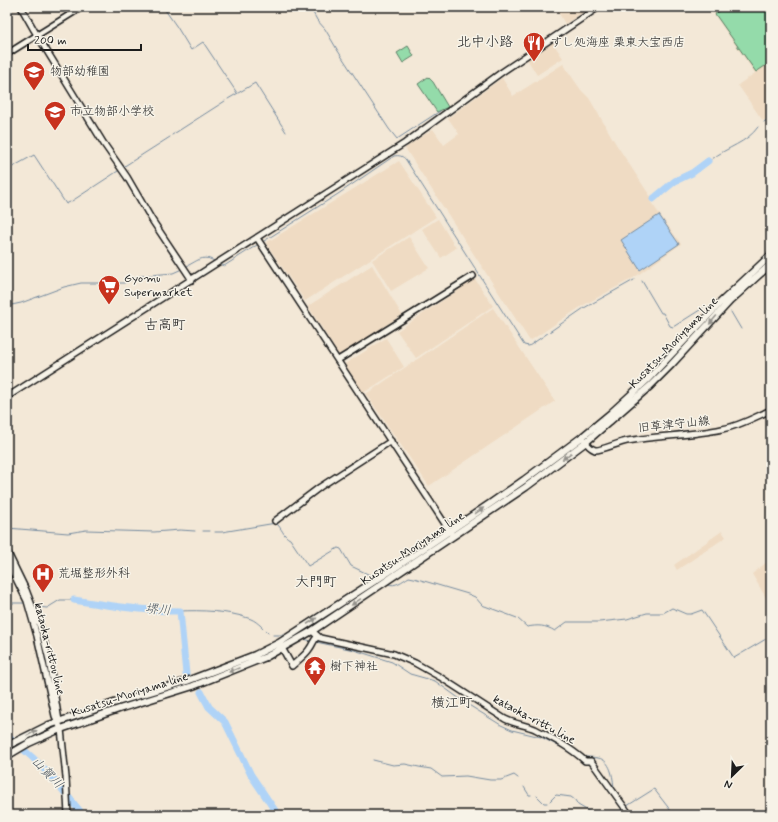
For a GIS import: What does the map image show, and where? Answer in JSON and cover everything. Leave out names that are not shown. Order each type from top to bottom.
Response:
[{"type":"main road","name":"Kusatsu-Moriyama line","points":[[584,439],[648,379],[720,303],[771,255]]},
{"type":"main road","name":"Kusatsu-Moriyama line","points":[[7,746],[58,722],[187,681],[281,645],[312,631],[584,439],[650,386],[727,304],[771,264]]},
{"type":"main road","name":"Kusatsu-Moriyama line","points":[[7,756],[36,739],[61,729],[193,686],[266,657],[281,645],[384,575],[451,533]]},
{"type":"street","points":[[22,7],[104,144],[192,280]]},
{"type":"street","points":[[7,54],[82,7]]},
{"type":"street","points":[[7,396],[192,280],[404,143],[502,72],[599,7]]},
{"type":"street","points":[[257,238],[451,533]]},
{"type":"street","points":[[338,360],[473,276]]},
{"type":"street","name":"旧草津守山線","points":[[584,439],[594,450],[598,450],[620,442],[704,433],[723,429],[746,422],[771,410]]},
{"type":"street","points":[[275,521],[320,487],[391,441]]},
{"type":"street","name":"kataoka-rittou line","points":[[7,551],[26,590],[41,629],[49,660],[59,718],[58,722]]},
{"type":"street","name":"kataoka-rittou line","points":[[7,561],[27,601],[37,636],[55,716],[61,729],[68,815]]},
{"type":"street","points":[[281,645],[292,666],[310,648],[312,642],[317,637],[312,631]]},
{"type":"street","name":"kataoka-rittu line","points":[[317,637],[360,648],[394,654],[415,663],[440,676],[506,719],[515,724],[534,729],[578,754],[585,761],[591,761],[630,815]]},
{"type":"shaded area","points":[[562,7],[591,7],[565,24],[557,10]]},
{"type":"shaded area","points":[[725,7],[771,7],[771,116],[763,121],[738,85],[755,73],[714,14]]},
{"type":"shaded area","points":[[553,43],[563,58],[537,75],[527,59]]},
{"type":"shaded area","points":[[563,64],[581,90],[589,98],[616,144],[650,196],[650,201],[681,244],[635,277],[582,306],[530,341],[405,148],[433,129],[444,145],[459,134],[448,118],[502,78],[513,96]]},
{"type":"shaded area","points":[[399,161],[436,217],[305,301],[266,243]]},
{"type":"shaded area","points":[[438,219],[456,248],[441,258],[422,229]]},
{"type":"shaded area","points":[[409,237],[429,268],[391,291],[372,260]]},
{"type":"shaded area","points":[[372,265],[402,315],[339,355],[308,306]]},
{"type":"shaded area","points":[[475,279],[493,306],[416,358],[397,331]]},
{"type":"shaded area","points":[[493,308],[555,401],[429,486],[366,394]]},
{"type":"shaded area","points":[[386,338],[404,367],[363,393],[345,364]]},
{"type":"shaded area","points":[[722,531],[726,537],[677,570],[674,565]]},
{"type":"shaded area","points":[[767,562],[771,568],[771,606],[752,574]]},
{"type":"green space","points":[[726,7],[770,7],[771,9],[771,62],[756,72],[715,14]]},
{"type":"green space","points":[[408,46],[414,56],[403,63],[397,53]]},
{"type":"green space","points":[[428,77],[433,82],[448,107],[437,112],[418,84]]},
{"type":"water","points":[[659,215],[679,244],[640,270],[621,240]]},
{"type":"waterway","points":[[163,7],[191,50],[203,42],[237,93]]},
{"type":"waterway","points":[[310,7],[317,20],[325,29],[389,129],[397,139],[440,111]]},
{"type":"waterway","points":[[228,99],[255,83],[286,132]]},
{"type":"waterway","points":[[172,135],[225,101]]},
{"type":"waterway","points":[[764,122],[771,117]]},
{"type":"waterway","points":[[712,159],[743,141],[758,127]]},
{"type":"waterway","points":[[123,167],[170,137]]},
{"type":"waterway","points":[[7,170],[34,155],[66,204],[70,202]]},
{"type":"waterway","points":[[264,241],[394,156],[399,156],[406,160],[524,345],[529,346],[584,308],[634,280]]},
{"type":"waterway","points":[[653,199],[675,181],[692,173],[708,161]]},
{"type":"waterway","points":[[72,201],[118,171]]},
{"type":"waterway","points":[[219,263],[224,266],[257,245]]},
{"type":"waterway","points":[[187,266],[204,258],[208,258],[216,262]]},
{"type":"waterway","points":[[7,306],[21,303],[64,287],[81,283],[124,283],[140,276],[173,273],[182,269]]},
{"type":"waterway","points":[[642,281],[670,326],[673,327],[703,308]]},
{"type":"waterway","points":[[731,312],[741,329]]},
{"type":"waterway","points":[[215,532],[276,523],[290,539],[308,566],[338,548],[341,549],[351,566],[374,577]]},
{"type":"waterway","points":[[7,528],[68,533],[86,530],[154,532],[180,530],[195,531]]},
{"type":"waterway","points":[[203,531],[210,531]]},
{"type":"waterway","points":[[388,584],[396,584],[409,577],[414,578],[475,597],[482,605],[517,618],[527,627],[541,626],[555,631],[567,622],[599,622],[627,619],[647,613],[663,613],[672,608],[686,614],[691,614],[702,610],[734,658],[771,636]]},
{"type":"waterway","points":[[38,607],[47,608],[60,600],[74,600]]},
{"type":"waterway","name":"堺川","points":[[74,600],[127,608],[180,611],[186,674]]},
{"type":"waterway","points":[[7,603],[24,603]]},
{"type":"waterway","points":[[180,611],[232,614],[254,620],[268,633]]},
{"type":"waterway","points":[[273,635],[285,635]]},
{"type":"waterway","points":[[304,639],[311,641]]},
{"type":"waterway","points":[[316,642],[354,650],[392,662],[410,674],[435,681],[467,704],[501,725],[512,730],[541,737],[572,753]]},
{"type":"waterway","name":"堺川","points":[[201,692],[209,707],[225,722],[251,775],[278,815]]},
{"type":"waterway","name":"山賀川","points":[[7,735],[53,778],[83,815]]},
{"type":"waterway","points":[[584,757],[602,759],[609,765],[614,788]]},
{"type":"waterway","points":[[373,760],[393,765],[405,764],[431,769],[442,777],[466,776],[490,780],[501,780],[514,775],[518,778]]},
{"type":"waterway","points":[[524,787],[529,795],[531,795]]},
{"type":"waterway","points":[[627,806],[654,789],[674,815]]},
{"type":"waterway","points":[[550,801],[556,795],[571,797],[578,805],[595,815]]},
{"type":"waterway","points":[[619,795],[627,806]]},
{"type":"waterway","points":[[537,796],[544,803],[547,803]]},
{"type":"waterway","points":[[615,815],[622,809]]},
{"type":"place","name":"すし処海座 栗東大宝西店","points":[[534,62]]},
{"type":"place","name":"物部幼稚園","points":[[34,92]]},
{"type":"place","name":"市立物部小学校","points":[[55,132]]},
{"type":"place","name":"Gyomu Supermarket","points":[[109,306]]},
{"type":"place","name":"荒堀整形外科","points":[[43,594]]},
{"type":"place","name":"樹下神社","points":[[315,686]]},
{"type":"district","name":"北中小路","points":[[485,42]]},
{"type":"district","name":"古高町","points":[[165,325]]},
{"type":"district","name":"大門町","points":[[316,582]]},
{"type":"district","name":"横江町","points":[[452,703]]}]
